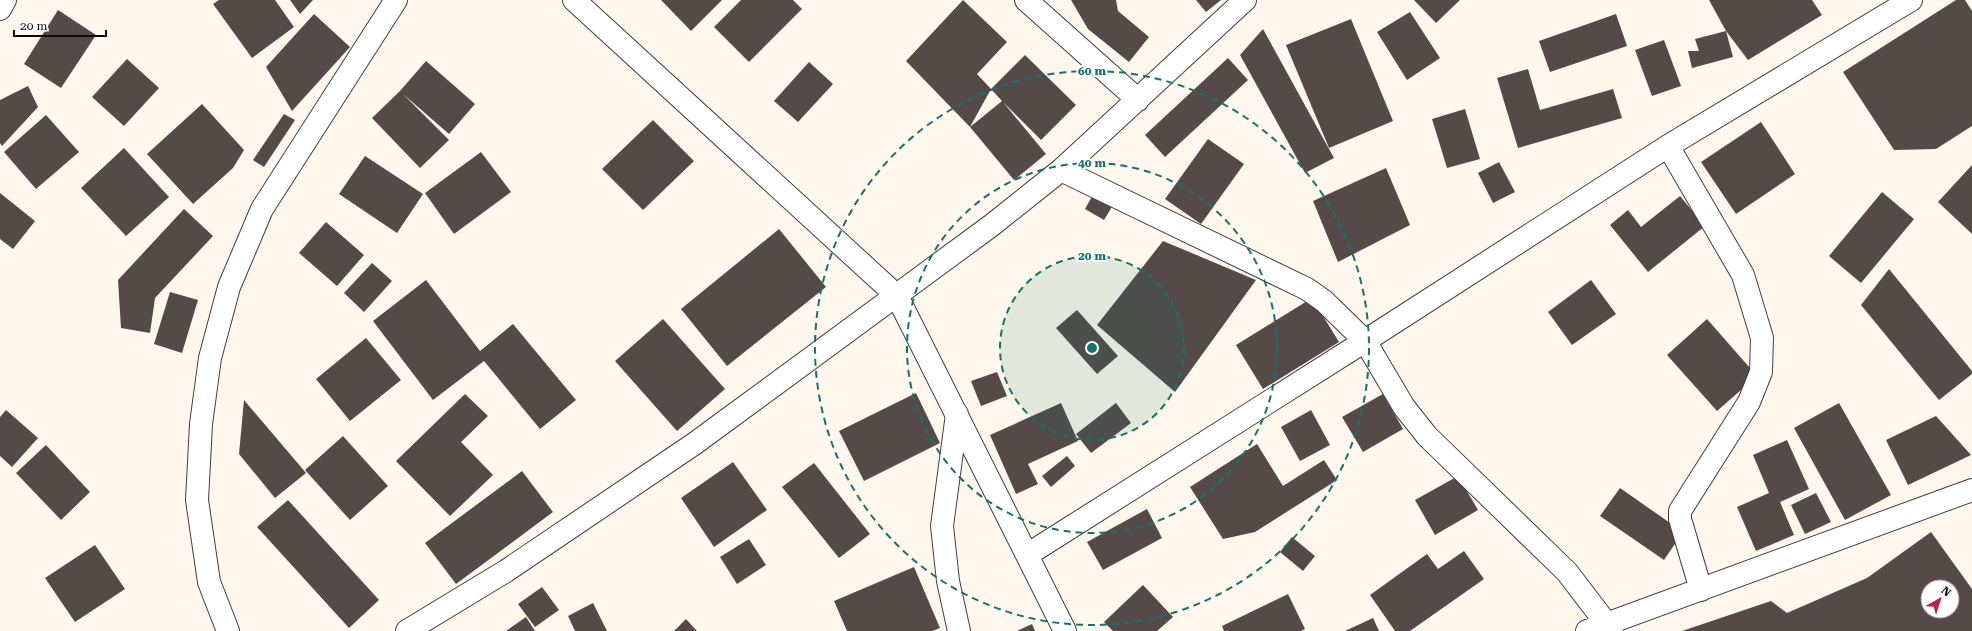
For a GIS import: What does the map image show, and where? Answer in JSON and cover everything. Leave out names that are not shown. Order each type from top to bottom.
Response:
[{"type":"street","points":[[0,9],[5,0]]},
{"type":"street","points":[[228,631],[209,582],[196,500],[201,424],[210,358],[229,287],[262,209],[396,0]]},
{"type":"street","points":[[574,0],[897,296],[1065,631]]},
{"type":"street","points":[[1026,0],[1138,100]]},
{"type":"street","points":[[407,631],[506,571],[694,444],[992,225],[1061,170],[1245,0]]},
{"type":"street","points":[[1026,555],[1365,341],[1668,146],[1911,0]]},
{"type":"street","points":[[1668,146],[1743,275],[1762,338],[1761,372],[1749,402],[1680,511],[1680,519],[1701,590]]},
{"type":"street","points":[[1061,170],[1307,289],[1324,301],[1365,341],[1404,407],[1427,436],[1566,572],[1602,629],[1701,590],[1972,490]]},
{"type":"street","points":[[956,414],[942,526],[948,581],[959,631]]},
{"type":"building","points":[[219,0],[275,0],[294,27],[252,58],[213,4]]},
{"type":"building","points":[[290,0],[313,0],[300,14]]},
{"type":"building","points":[[661,0],[722,0],[691,31]]},
{"type":"building","points":[[741,0],[793,0],[802,9],[749,62],[714,27]]},
{"type":"building","points":[[963,0],[1007,42],[977,74],[991,89],[970,127],[906,61]]},
{"type":"building","points":[[1071,0],[1116,0],[1118,11],[1149,37],[1129,62],[1088,29]]},
{"type":"building","points":[[1196,0],[1221,0],[1206,12]]},
{"type":"building","points":[[1414,0],[1460,0],[1436,23]]},
{"type":"building","points":[[1709,0],[1812,0],[1822,15],[1748,60],[1726,31]]},
{"type":"building","points":[[1956,0],[1965,0],[1972,11],[1972,126],[1936,149],[1894,150],[1843,72]]},
{"type":"building","points":[[58,10],[96,35],[61,88],[24,64]]},
{"type":"building","points":[[1410,12],[1440,58],[1407,80],[1377,32]]},
{"type":"building","points":[[314,14],[350,47],[292,111],[266,67]]},
{"type":"building","points":[[1616,14],[1627,46],[1550,72],[1539,41]]},
{"type":"building","points":[[1351,19],[1393,121],[1329,148],[1286,45]]},
{"type":"building","points":[[1263,29],[1334,158],[1305,173],[1240,55]]},
{"type":"building","points":[[1726,31],[1733,57],[1692,68],[1688,51],[1699,51],[1695,39]]},
{"type":"building","points":[[1664,40],[1681,86],[1652,96],[1635,50]]},
{"type":"building","points":[[1025,55],[1076,105],[1041,140],[1003,102],[1046,154],[1014,180],[970,127],[1002,101],[991,89]]},
{"type":"building","points":[[1228,58],[1248,80],[1165,157],[1145,135]]},
{"type":"building","points":[[127,59],[159,88],[124,126],[92,97]]},
{"type":"building","points":[[426,61],[475,104],[449,134],[403,94],[449,140],[420,168],[372,118],[400,91]]},
{"type":"building","points":[[809,62],[833,84],[798,122],[774,101]]},
{"type":"building","points":[[1528,69],[1540,110],[1613,89],[1622,118],[1518,148],[1497,78]]},
{"type":"building","points":[[28,86],[38,107],[2,146],[0,143],[0,100]]},
{"type":"building","points":[[202,104],[244,150],[233,168],[193,204],[147,154]]},
{"type":"building","points":[[1465,109],[1480,159],[1447,168],[1432,119]]},
{"type":"building","points":[[284,114],[295,120],[264,167],[253,160]]},
{"type":"building","points":[[46,115],[79,152],[36,189],[4,152]]},
{"type":"building","points":[[653,120],[694,161],[643,210],[602,169]]},
{"type":"building","points":[[1761,122],[1795,174],[1736,214],[1701,162]]},
{"type":"building","points":[[1208,139],[1244,164],[1201,224],[1165,199]]},
{"type":"building","points":[[124,148],[169,197],[126,236],[81,188]]},
{"type":"building","points":[[481,152],[511,192],[454,234],[425,193]]},
{"type":"building","points":[[365,156],[423,194],[397,233],[339,194]]},
{"type":"building","points":[[1499,162],[1515,192],[1493,203],[1478,173]]},
{"type":"building","points":[[1972,165],[1972,234],[1938,202]]},
{"type":"building","points":[[1386,168],[1410,225],[1338,262],[1313,201]]},
{"type":"building","points":[[1882,192],[1914,219],[1861,283],[1829,256]]},
{"type":"building","points":[[0,193],[35,221],[13,249],[0,239]]},
{"type":"building","points":[[1094,193],[1113,205],[1104,220],[1085,209]]},
{"type":"building","points":[[1680,196],[1705,226],[1648,272],[1610,225],[1628,210],[1641,227]]},
{"type":"building","points":[[184,209],[213,236],[155,298],[150,333],[121,328],[118,280]]},
{"type":"building","points":[[326,222],[364,255],[337,286],[299,253]]},
{"type":"building","points":[[779,229],[826,287],[727,366],[681,309]]},
{"type":"building","points":[[1163,241],[1256,280],[1175,392],[1097,325]]},
{"type":"building","points":[[372,263],[392,281],[364,312],[344,293]]},
{"type":"building","points":[[1889,269],[1972,371],[1972,374],[1939,400],[1861,305]]},
{"type":"building","points":[[426,280],[480,351],[513,324],[576,400],[540,429],[484,361],[433,400],[373,321]]},
{"type":"building","points":[[1591,280],[1616,314],[1572,345],[1548,312]]},
{"type":"building","points":[[170,292],[198,300],[182,353],[154,344]]},
{"type":"building","points":[[1312,298],[1339,342],[1263,389],[1236,345]]},
{"type":"building","points":[[1077,310],[1118,356],[1097,374],[1056,328]]},
{"type":"building","points":[[663,319],[725,389],[677,431],[615,361]]},
{"type":"building","points":[[1707,319],[1757,376],[1717,411],[1667,355]]},
{"type":"building","points":[[366,338],[401,380],[350,421],[316,379]]},
{"type":"building","points":[[997,372],[1007,396],[981,406],[971,381]]},
{"type":"building","points":[[916,393],[940,443],[864,481],[839,431]]},
{"type":"building","points":[[465,394],[488,416],[461,442],[493,475],[450,516],[396,461]]},
{"type":"building","points":[[1383,394],[1403,429],[1363,452],[1342,417]]},
{"type":"building","points":[[244,400],[306,473],[275,498],[239,454]]},
{"type":"building","points":[[1061,403],[1078,441],[1028,464],[1038,484],[1016,494],[990,435]]},
{"type":"building","points":[[1116,403],[1131,423],[1091,453],[1076,434]]},
{"type":"building","points":[[1839,403],[1891,495],[1845,520],[1794,428]]},
{"type":"building","points":[[6,410],[38,438],[12,467],[0,456],[0,417]]},
{"type":"building","points":[[1311,410],[1330,445],[1300,461],[1281,427]]},
{"type":"building","points":[[1936,416],[1971,455],[1908,485],[1886,440]]},
{"type":"building","points":[[343,436],[388,486],[350,520],[305,470]]},
{"type":"building","points":[[1787,440],[1809,489],[1780,502],[1794,535],[1756,551],[1737,507],[1769,493],[1753,455]]},
{"type":"building","points":[[1257,444],[1283,486],[1324,460],[1337,480],[1255,532],[1223,539],[1190,487]]},
{"type":"building","points":[[46,445],[90,492],[61,520],[16,473]]},
{"type":"building","points":[[1067,456],[1075,466],[1051,487],[1042,476]]},
{"type":"building","points":[[733,462],[767,510],[714,547],[681,498]]},
{"type":"building","points":[[814,463],[870,534],[839,558],[782,487]]},
{"type":"building","points":[[522,471],[553,512],[456,584],[425,543]]},
{"type":"building","points":[[1458,476],[1478,510],[1435,535],[1415,500]]},
{"type":"building","points":[[1620,488],[1683,532],[1664,560],[1600,516]]},
{"type":"building","points":[[1816,493],[1831,522],[1805,534],[1791,505]]},
{"type":"building","points":[[288,500],[379,600],[349,628],[257,527]]},
{"type":"building","points":[[1147,509],[1162,538],[1103,570],[1087,542]]},
{"type":"building","points":[[1931,532],[1972,589],[1972,631],[1682,631],[1771,601],[1787,613],[1867,578]]},
{"type":"building","points":[[1292,537],[1315,556],[1303,571],[1280,552]]},
{"type":"building","points":[[749,539],[766,565],[737,584],[720,557]]},
{"type":"building","points":[[95,545],[125,589],[75,622],[45,578]]},
{"type":"building","points":[[1464,551],[1484,579],[1410,631],[1395,631],[1370,595],[1427,554],[1438,569]]},
{"type":"building","points":[[914,567],[940,628],[932,631],[847,631],[834,601]]},
{"type":"building","points":[[1143,585],[1173,617],[1157,631],[1113,631],[1104,622]]},
{"type":"building","points":[[542,587],[559,610],[535,627],[518,604]]},
{"type":"building","points":[[1288,594],[1305,629],[1301,631],[1224,631],[1222,626]]},
{"type":"building","points":[[593,603],[607,631],[575,631],[568,616]]},
{"type":"building","points":[[526,617],[535,631],[506,631]]},
{"type":"building","points":[[1373,618],[1379,631],[1345,631]]},
{"type":"building","points":[[686,619],[697,631],[674,631]]},
{"type":"building","points":[[1032,624],[1035,631],[1017,631]]}]
